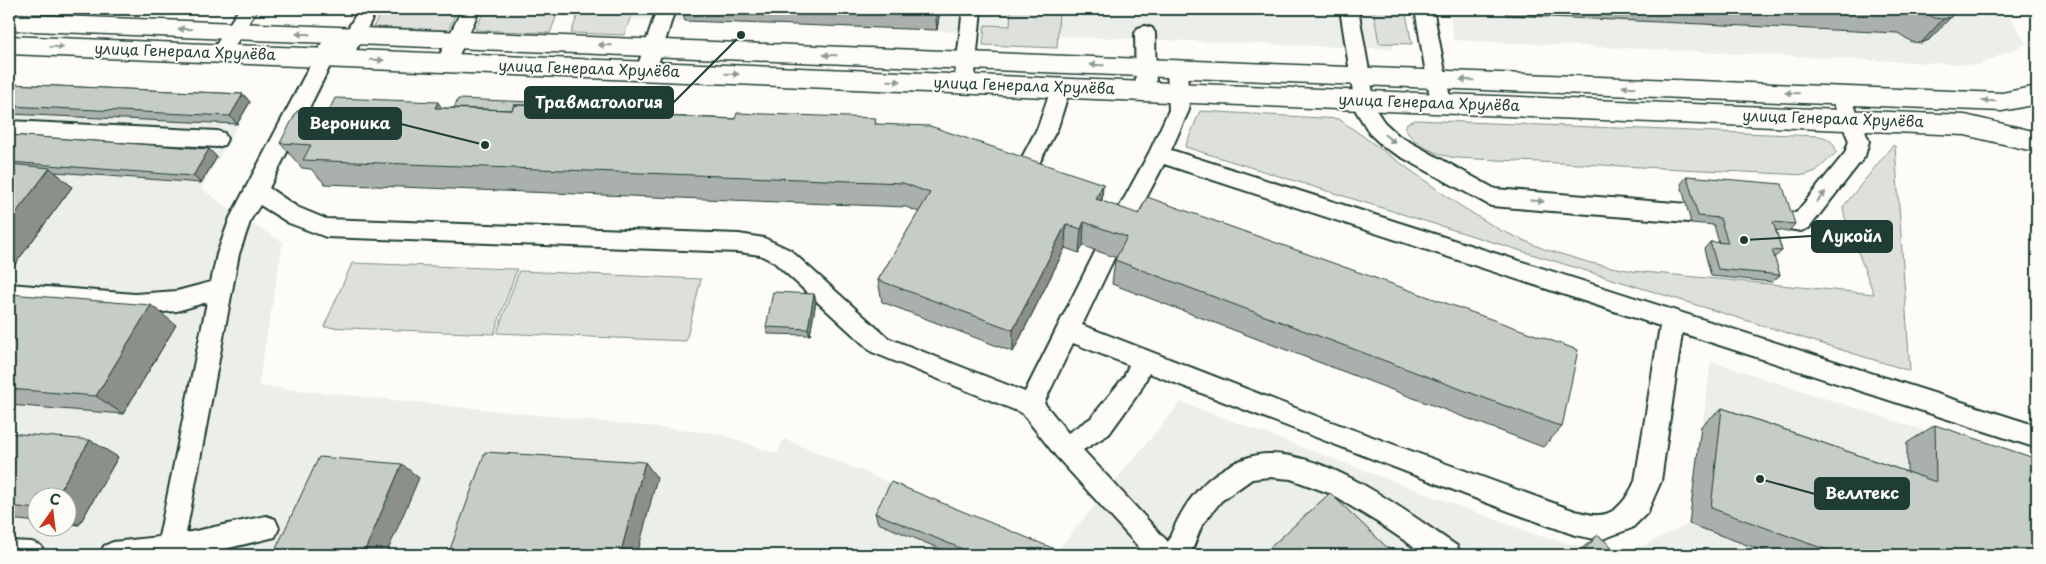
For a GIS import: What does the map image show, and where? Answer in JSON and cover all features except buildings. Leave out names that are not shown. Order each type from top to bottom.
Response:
[{"type":"street","name":"улица Генерала Хрулёва","points":[[9,22],[2002,102],[2037,95]]},
{"type":"street","name":"улица Генерала Хрулёва","points":[[9,45],[1965,125],[2037,142]]},
{"type":"lane","points":[[220,54],[248,9]]},
{"type":"lane","points":[[170,549],[221,289],[232,245],[242,218],[257,190],[345,35],[368,9]]},
{"type":"lane","points":[[446,63],[471,9]]},
{"type":"lane","points":[[646,71],[666,9]]},
{"type":"lane","points":[[964,84],[972,9]]},
{"type":"lane","points":[[1350,9],[1366,111],[1377,128],[1392,142],[1491,197],[1688,213]]},
{"type":"lane","points":[[1424,9],[1441,103]]},
{"type":"lane","points":[[1145,33],[1146,91]]},
{"type":"lane","points":[[1116,232],[1159,154],[1179,110],[1177,68]]},
{"type":"lane","points":[[1029,163],[1050,126],[1057,106],[1060,88]]},
{"type":"lane","points":[[1784,221],[1800,222],[1855,156],[1859,141],[1842,120],[1831,95]]},
{"type":"lane","points":[[9,129],[217,139]]},
{"type":"lane","points":[[1159,154],[2037,437]]},
{"type":"lane","points":[[257,190],[270,203],[292,216],[326,228],[739,244],[764,247],[782,256],[880,345],[1031,405],[1066,448],[1162,555]]},
{"type":"lane","points":[[1031,405],[1105,254]]},
{"type":"lane","points":[[9,294],[135,304],[178,301],[221,289]]},
{"type":"lane","points":[[1068,330],[1205,386],[1575,523],[1600,528],[1623,519],[1638,504],[1648,481],[1673,319]]},
{"type":"lane","points":[[1066,448],[1100,426],[1132,384],[1143,360]]},
{"type":"lane","points":[[1177,555],[1186,528],[1207,496],[1236,474],[1269,465],[1309,471],[1354,493],[1448,555]]},
{"type":"lane","points":[[113,555],[170,549],[266,528]]},
{"type":"lane","points":[[9,554],[32,555]]},
{"type":"shaded area","points":[[344,9],[1386,9],[1393,49],[651,20]]},
{"type":"shaded area","points":[[383,9],[458,9],[448,30],[373,27]]},
{"type":"shaded area","points":[[485,9],[559,10],[550,33],[475,30]]},
{"type":"shaded area","points":[[580,9],[634,9],[624,35],[571,33]]},
{"type":"shaded area","points":[[1011,9],[1059,9],[1057,48],[983,45],[985,25],[1010,26]]},
{"type":"shaded area","points":[[1373,9],[1405,9],[1412,44],[1379,43]]},
{"type":"shaded area","points":[[1449,9],[2006,9],[2026,44],[1978,65],[1454,40]]},
{"type":"shaded area","points":[[9,90],[252,101],[201,188],[241,218],[283,242],[258,386],[720,434],[777,454],[784,439],[1056,552],[1181,402],[1539,536],[1616,555],[9,555]]},
{"type":"shaded area","points":[[1200,111],[1339,119],[1459,205],[1500,230],[1544,249],[1591,263],[1633,271],[1874,294],[1844,215],[1843,207],[1892,146],[1895,146],[1910,371],[1185,147]]},
{"type":"shaded area","points":[[1415,120],[1819,136],[1831,141],[1836,153],[1816,171],[1805,175],[1457,158],[1442,155],[1428,149],[1409,135],[1405,129],[1407,123]]},
{"type":"shaded area","points":[[352,263],[517,269],[494,334],[324,327]]},
{"type":"shaded area","points":[[519,271],[701,279],[686,341],[497,333]]},
{"type":"shaded area","points":[[1711,361],[2033,466],[2037,555],[1623,555],[1689,524]]},
{"type":"place","name":"Травматология","points":[[741,35]]},
{"type":"place","name":"Вероника","points":[[485,145]]},
{"type":"place","name":"Лукойл","points":[[1744,240]]},
{"type":"place","name":"Веллтекс","points":[[1760,479]]}]
